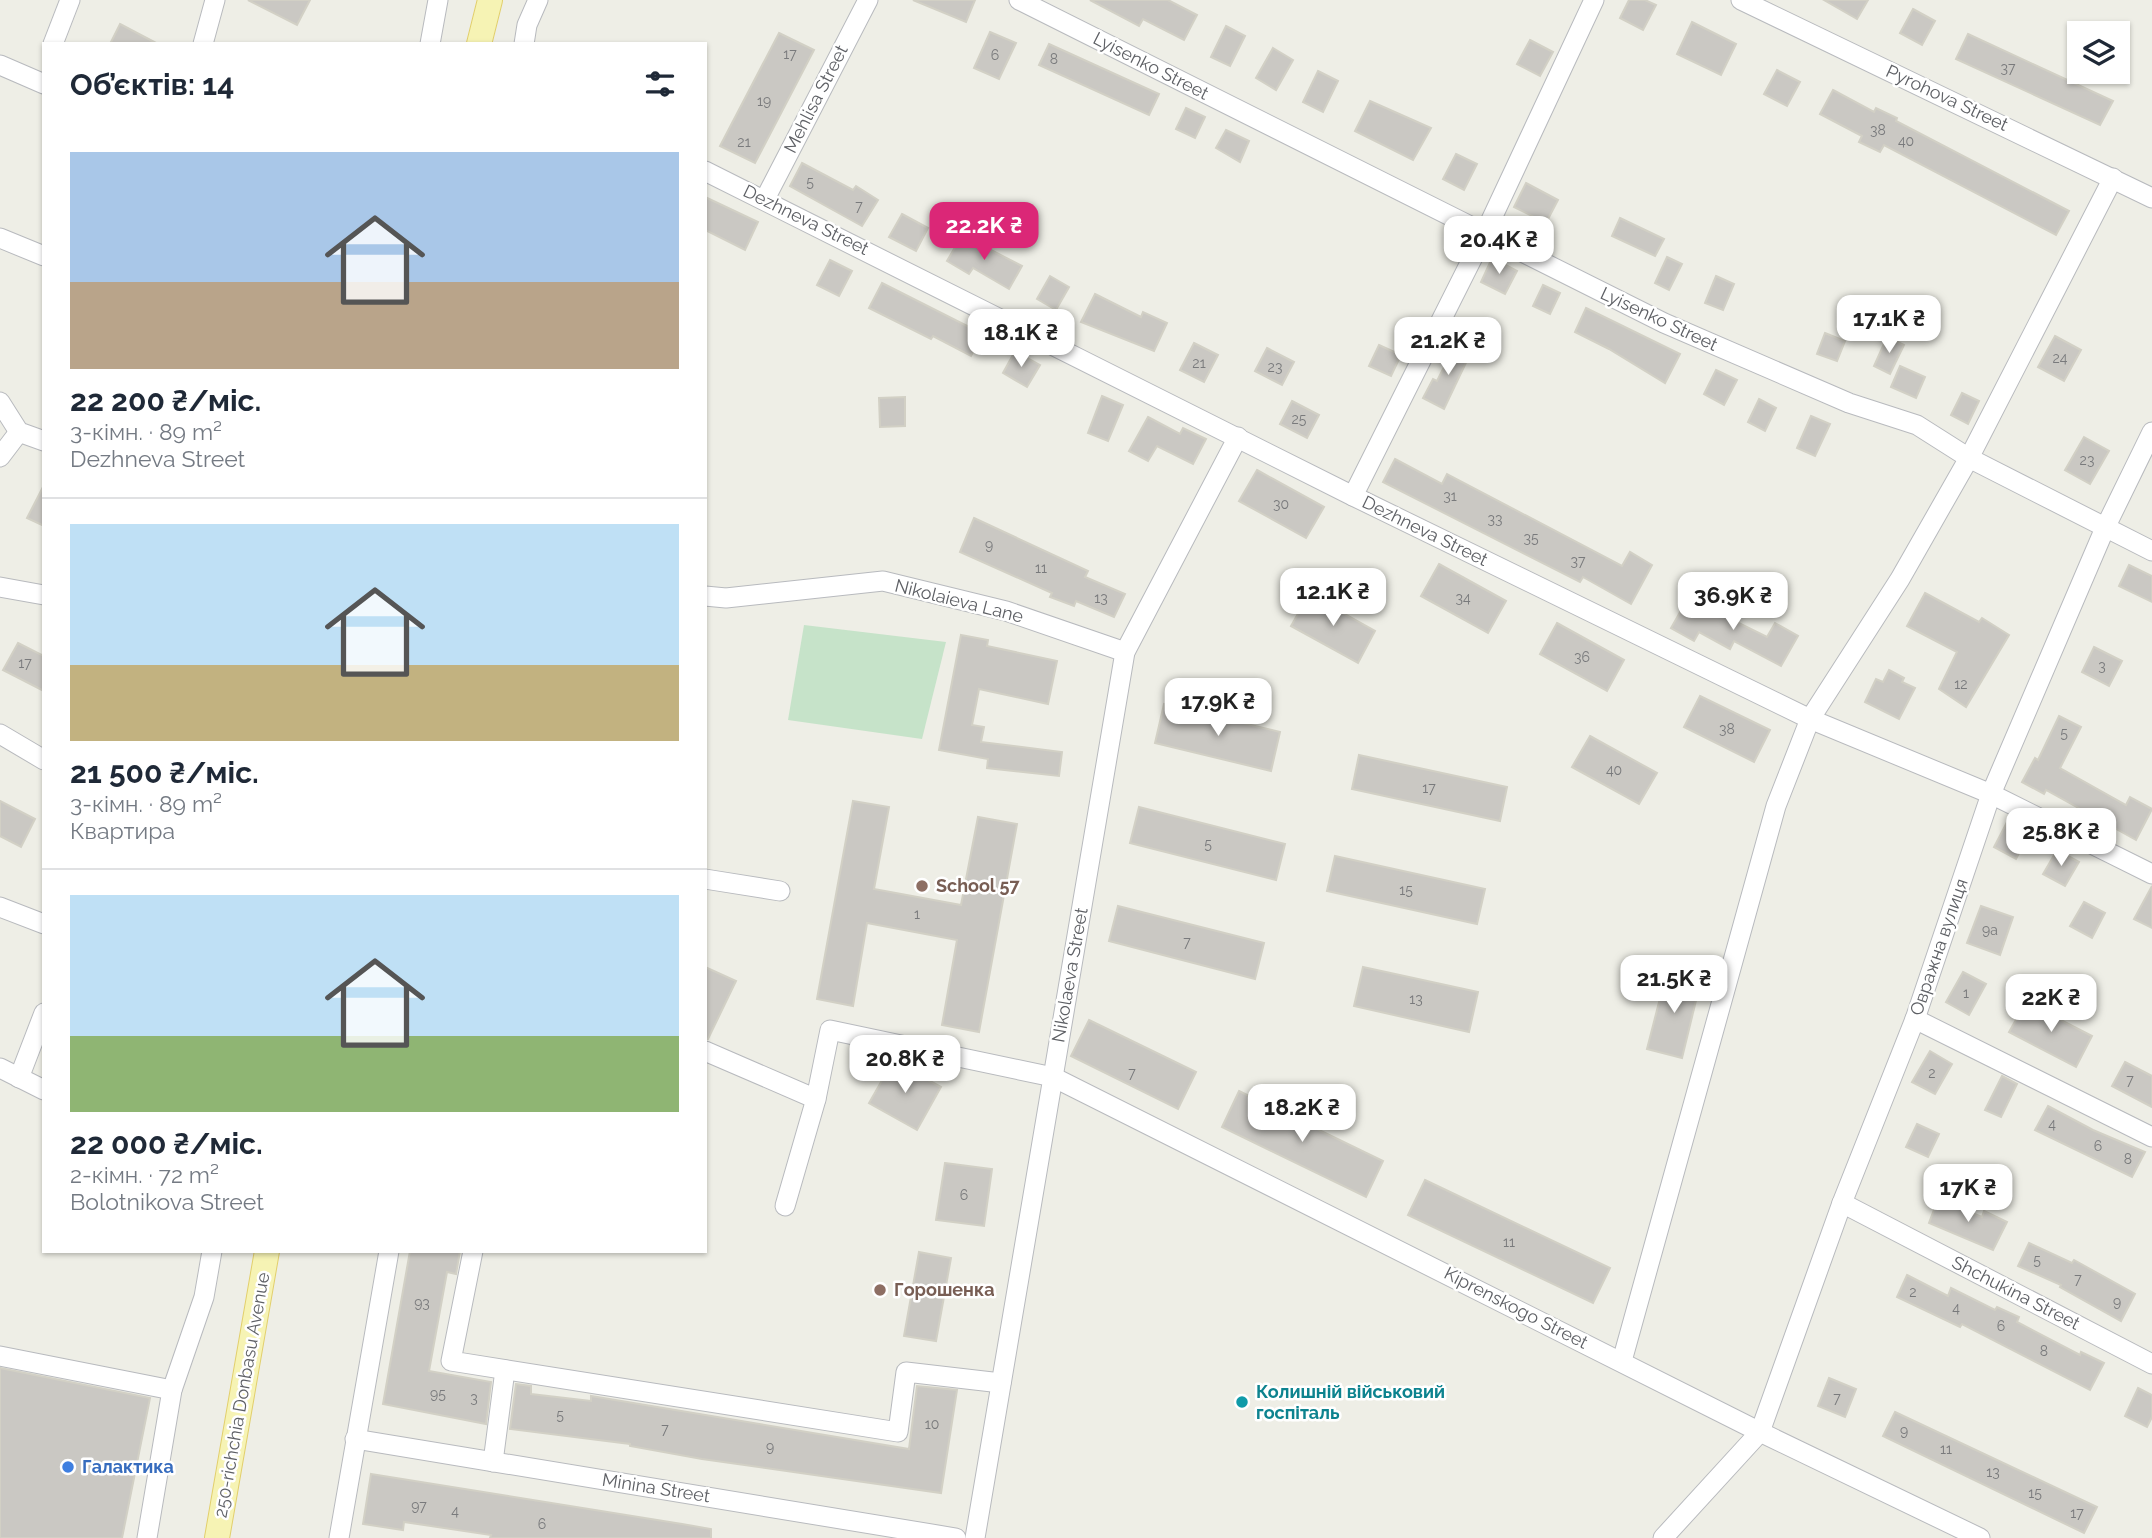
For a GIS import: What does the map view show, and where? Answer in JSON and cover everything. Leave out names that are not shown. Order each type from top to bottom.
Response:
[{"type":"main road","points":[[479,42],[489,0]]},
{"type":"main road","name":"250-richchia Donbasu Avenue","points":[[217,1538],[267,1253]]},
{"type":"street","points":[[54,42],[70,0]]},
{"type":"street","points":[[204,42],[215,0]]},
{"type":"street","points":[[430,42],[438,0]]},
{"type":"street","points":[[524,42],[527,25],[538,0]]},
{"type":"street","name":"Mehlisa Street","points":[[765,199],[867,0]]},
{"type":"street","name":"Lyisenko Street","points":[[1019,0],[1664,323],[1849,403],[1917,425],[1969,458],[2152,551]]},
{"type":"street","points":[[1353,496],[1485,233],[1594,0]]},
{"type":"street","name":"Pyrohova Street","points":[[1741,0],[2152,198]]},
{"type":"street","points":[[0,65],[41,76]]},
{"type":"street","name":"Dezhneva Street","points":[[707,173],[765,199],[1353,496],[1810,719],[1991,794],[2152,874]]},
{"type":"street","points":[[1622,1361],[1776,806],[1810,719],[1900,579],[1969,458],[2113,178]]},
{"type":"street","points":[[0,238],[42,255]]},
{"type":"street","points":[[0,402],[19,432],[42,440]]},
{"type":"street","points":[[0,457],[19,432]]},
{"type":"street","name":"Овражна вулиця","points":[[1760,1432],[1842,1203],[1915,1018],[1991,794],[2105,528],[2152,432]]},
{"type":"street","name":"Nikolaeva Street","points":[[975,1538],[1125,652],[1238,436]]},
{"type":"street","name":"Nikolaieva Lane","points":[[707,596],[726,598],[883,581],[1006,611],[1125,652]]},
{"type":"street","points":[[0,587],[42,595]]},
{"type":"street","points":[[0,734],[42,759]]},
{"type":"street","points":[[707,879],[780,891]]},
{"type":"street","points":[[0,907],[42,924]]},
{"type":"street","points":[[19,1078],[42,1018]]},
{"type":"street","points":[[1915,1018],[2152,1137]]},
{"type":"street","name":"Kiprenskogo Street","points":[[816,1099],[830,1030],[1053,1077],[1760,1432],[1980,1538]]},
{"type":"street","points":[[707,1052],[816,1099],[785,1206]]},
{"type":"street","points":[[0,1068],[42,1089]]},
{"type":"street","name":"Shchukina Street","points":[[1842,1203],[2152,1364]]},
{"type":"street","points":[[148,1538],[172,1390],[204,1297],[212,1253]]},
{"type":"street","points":[[339,1538],[389,1253]]},
{"type":"street","points":[[473,1253],[451,1361],[898,1432],[906,1372],[1001,1384]]},
{"type":"street","points":[[0,1356],[172,1390]]},
{"type":"street","points":[[493,1462],[505,1370]]},
{"type":"street","points":[[1663,1538],[1760,1432]]},
{"type":"street","name":"Minina Street","points":[[355,1439],[956,1538]]},
{"type":"green space","points":[[804,625],[946,642],[922,739],[788,720]]},
{"type":"building","points":[[248,0],[310,0],[297,25]]},
{"type":"building","points":[[913,0],[975,0],[966,22]]},
{"type":"building","points":[[1090,0],[1168,0],[1197,15],[1184,40],[1143,19],[1139,26]]},
{"type":"building","points":[[1629,0],[1645,0],[1656,5],[1643,30],[1620,18]]},
{"type":"building","points":[[1824,0],[1868,0],[1857,19]]},
{"type":"building","points":[[1913,9],[1935,21],[1922,45],[1900,33]]},
{"type":"building","points":[[1692,22],[1736,44],[1721,75],[1677,54]]},
{"type":"building","points":[[120,24],[154,42],[111,42]]},
{"type":"building","points":[[1226,26],[1245,36],[1230,66],[1211,57]]},
{"type":"building","points":[[990,32],[1016,43],[999,79],[974,68]]},
{"type":"building","points":[[779,33],[814,50],[755,163],[720,146]]},
{"type":"building","points":[[1968,34],[2067,80],[2067,84],[2076,84],[2113,101],[2100,125],[1956,59]]},
{"type":"building","points":[[1530,40],[1553,52],[1540,76],[1517,64]]},
{"type":"building","points":[[1049,44],[1159,94],[1149,115],[1039,65]]},
{"type":"building","points":[[1273,48],[1293,60],[1276,90],[1256,78]]},
{"type":"building","points":[[1777,70],[1800,82],[1787,106],[1764,94]]},
{"type":"building","points":[[1318,71],[1338,81],[1323,112],[1303,102]]},
{"type":"building","points":[[1833,90],[1874,112],[1876,108],[1897,118],[1896,121],[2069,211],[2056,235],[1884,145],[1880,152],[1859,142],[1862,136],[1820,114]]},
{"type":"building","points":[[1370,101],[1431,128],[1413,160],[1355,131]]},
{"type":"building","points":[[1186,108],[1205,117],[1195,138],[1176,129]]},
{"type":"building","points":[[1226,130],[1249,141],[1240,162],[1216,148]]},
{"type":"building","points":[[1456,154],[1477,164],[1464,190],[1443,179]]},
{"type":"building","points":[[802,163],[853,190],[856,186],[878,200],[862,226],[790,186]]},
{"type":"building","points":[[1526,183],[1558,200],[1546,223],[1514,207]]},
{"type":"building","points":[[707,198],[758,222],[745,250],[707,231]]},
{"type":"building","points":[[902,214],[928,228],[916,251],[889,237]]},
{"type":"building","points":[[1620,218],[1664,239],[1655,256],[1612,236]]},
{"type":"building","points":[[962,235],[1022,266],[1009,289],[973,268],[969,274],[947,261]]},
{"type":"building","points":[[1667,257],[1682,264],[1669,290],[1655,283]]},
{"type":"building","points":[[1492,258],[1517,271],[1505,294],[1481,282]]},
{"type":"building","points":[[830,260],[852,271],[839,296],[817,285]]},
{"type":"building","points":[[1050,276],[1069,287],[1056,310],[1037,299]]},
{"type":"building","points":[[1716,276],[1734,284],[1723,310],[1705,303]]},
{"type":"building","points":[[882,283],[983,334],[971,356],[869,308]]},
{"type":"building","points":[[1543,285],[1560,293],[1550,314],[1533,306]]},
{"type":"building","points":[[1095,294],[1141,317],[1143,312],[1167,323],[1154,351],[1081,322]]},
{"type":"building","points":[[1586,308],[1680,354],[1665,383],[1575,332]]},
{"type":"building","points":[[1825,333],[1845,341],[1837,361],[1817,354]]},
{"type":"building","points":[[2055,336],[2081,350],[2064,381],[2038,367]]},
{"type":"building","points":[[1887,337],[1904,345],[1890,374],[1874,366]]},
{"type":"building","points":[[1194,343],[1218,355],[1204,382],[1180,370]]},
{"type":"building","points":[[1456,343],[1472,350],[1444,409],[1423,398],[1433,379],[1437,381]]},
{"type":"building","points":[[1379,345],[1401,355],[1391,376],[1369,366]]},
{"type":"building","points":[[1267,348],[1294,362],[1282,385],[1255,371]]},
{"type":"building","points":[[1015,351],[1040,365],[1027,387],[1003,373]]},
{"type":"building","points":[[1900,366],[1925,377],[1916,398],[1891,387]]},
{"type":"building","points":[[1716,370],[1737,380],[1724,405],[1704,394]]},
{"type":"building","points":[[1962,393],[1979,401],[1968,424],[1951,415]]},
{"type":"building","points":[[1102,396],[1123,405],[1108,441],[1088,433]]},
{"type":"building","points":[[905,397],[905,426],[880,427],[879,398]]},
{"type":"building","points":[[1759,399],[1776,408],[1765,431],[1748,422]]},
{"type":"building","points":[[1292,401],[1319,415],[1307,438],[1280,424]]},
{"type":"building","points":[[1811,416],[1830,424],[1815,456],[1797,448]]},
{"type":"building","points":[[1148,417],[1180,434],[1183,428],[1206,439],[1193,464],[1157,446],[1148,461],[1129,451]]},
{"type":"building","points":[[2084,437],[2109,451],[2090,484],[2065,470]]},
{"type":"building","points":[[1395,459],[1442,484],[1447,474],[1622,566],[1630,552],[1652,565],[1631,604],[1583,577],[1580,582],[1383,482]]},
{"type":"building","points":[[1257,470],[1324,507],[1306,538],[1239,501]]},
{"type":"building","points":[[42,489],[42,525],[27,518]]},
{"type":"building","points":[[974,518],[1088,571],[1085,577],[1125,594],[1114,617],[1076,601],[1074,606],[1050,597],[1052,593],[960,552]]},
{"type":"building","points":[[1439,564],[1506,601],[1488,633],[1421,596]]},
{"type":"building","points":[[2129,565],[2152,576],[2152,602],[2119,586]]},
{"type":"building","points":[[1925,593],[1979,622],[1982,618],[2009,635],[1966,707],[1939,689],[1957,652],[1907,626]]},
{"type":"building","points":[[1309,594],[1375,631],[1358,663],[1291,626]]},
{"type":"building","points":[[1688,598],[1767,637],[1775,623],[1798,636],[1781,666],[1734,641],[1730,649],[1699,632],[1694,641],[1671,628]]},
{"type":"building","points":[[1557,623],[1624,660],[1607,691],[1540,654]]},
{"type":"building","points":[[961,635],[988,640],[987,646],[1057,661],[1048,704],[979,689],[972,725],[984,727],[981,742],[1062,752],[1059,776],[987,768],[988,759],[939,750]]},
{"type":"building","points":[[18,643],[42,655],[42,690],[3,670]]},
{"type":"building","points":[[2094,647],[2122,661],[2109,686],[2082,672]]},
{"type":"building","points":[[1889,670],[1904,678],[1902,682],[1915,688],[1899,719],[1865,702],[1876,679],[1883,682]]},
{"type":"building","points":[[1700,696],[1770,730],[1754,762],[1684,727]]},
{"type":"building","points":[[1164,704],[1280,732],[1271,771],[1155,743]]},
{"type":"building","points":[[2059,716],[2081,727],[2060,768],[2126,805],[2130,797],[2152,809],[2136,840],[2046,790],[2044,794],[2022,782],[2035,758],[2038,760]]},
{"type":"building","points":[[1590,736],[1657,773],[1639,804],[1572,767]]},
{"type":"building","points":[[1359,755],[1507,787],[1500,821],[1352,789]]},
{"type":"building","points":[[0,801],[35,819],[21,847],[0,836]]},
{"type":"building","points":[[853,801],[889,807],[874,889],[961,905],[978,817],[1017,824],[979,1032],[942,1025],[957,940],[867,923],[853,1006],[817,999]]},
{"type":"building","points":[[1139,807],[1285,844],[1276,880],[1130,843]]},
{"type":"building","points":[[2007,822],[2029,834],[2016,859],[1994,847]]},
{"type":"building","points":[[2057,850],[2079,862],[2065,886],[2043,874]]},
{"type":"building","points":[[1335,856],[1485,889],[1477,924],[1327,891]]},
{"type":"building","points":[[2152,886],[2152,928],[2134,919]]},
{"type":"building","points":[[2084,902],[2105,913],[2092,938],[2070,926]]},
{"type":"building","points":[[1118,906],[1264,943],[1255,979],[1109,941]]},
{"type":"building","points":[[1981,906],[2013,917],[2000,955],[1967,943]]},
{"type":"building","points":[[1363,967],[1478,992],[1469,1032],[1354,1006]]},
{"type":"building","points":[[707,968],[736,981],[707,1039]]},
{"type":"building","points":[[1667,971],[1701,980],[1682,1058],[1647,1049]]},
{"type":"building","points":[[1963,972],[1986,984],[1969,1015],[1946,1002]]},
{"type":"building","points":[[2026,1002],[2092,1036],[2076,1067],[2009,1032]]},
{"type":"building","points":[[1089,1020],[1196,1072],[1178,1109],[1071,1056]]},
{"type":"building","points":[[1930,1051],[1952,1064],[1935,1094],[1912,1082]]},
{"type":"building","points":[[893,1061],[941,1087],[917,1130],[869,1103]]},
{"type":"building","points":[[2125,1062],[2152,1076],[2152,1107],[2112,1086]]},
{"type":"building","points":[[2002,1076],[2017,1084],[2001,1117],[1985,1110]]},
{"type":"building","points":[[1239,1091],[1383,1161],[1366,1197],[1222,1127]]},
{"type":"building","points":[[2048,1106],[2093,1130],[2145,1152],[2132,1177],[2035,1130]]},
{"type":"building","points":[[1917,1124],[1939,1134],[1928,1157],[1906,1147]]},
{"type":"building","points":[[945,1163],[992,1169],[984,1226],[936,1220]]},
{"type":"building","points":[[1425,1180],[1610,1268],[1593,1303],[1408,1215]]},
{"type":"building","points":[[1938,1199],[1982,1217],[1984,1211],[2007,1222],[1993,1250],[1929,1223]]},
{"type":"building","points":[[2029,1243],[2072,1263],[2074,1260],[2135,1294],[2121,1321],[2060,1287],[2061,1285],[2018,1266]]},
{"type":"building","points":[[919,1252],[951,1258],[936,1341],[904,1336]]},
{"type":"building","points":[[410,1253],[460,1253],[456,1274],[447,1272],[429,1371],[491,1382],[486,1424],[383,1404]]},
{"type":"building","points":[[1907,1275],[1948,1296],[1951,1288],[1995,1310],[1997,1307],[2019,1317],[2017,1322],[2080,1355],[2081,1352],[2104,1363],[2090,1390],[1962,1324],[1960,1327],[1897,1297]]},
{"type":"building","name":"Галактика","points":[[0,1368],[150,1398],[122,1538],[0,1538]]},
{"type":"building","points":[[1829,1378],[1856,1389],[1845,1417],[1818,1406]]},
{"type":"building","points":[[516,1384],[531,1386],[531,1394],[591,1401],[591,1396],[909,1449],[917,1386],[957,1390],[941,1493],[702,1459],[630,1444],[510,1429]]},
{"type":"building","points":[[2138,1388],[2152,1395],[2152,1417],[2147,1427],[2125,1416]]},
{"type":"building","points":[[1895,1412],[2097,1507],[2084,1533],[1883,1436]]},
{"type":"building","points":[[371,1474],[711,1529],[711,1538],[490,1538],[491,1535],[404,1522],[403,1530],[363,1524]]},
{"type":"place","name":"School 57","points":[[922,886]]},
{"type":"place","name":"Горошенка","points":[[880,1290]]},
{"type":"place","name":"Колишній військовий госпіталь","points":[[1242,1402]]},
{"type":"place","name":"Галактика","points":[[68,1467]]}]
